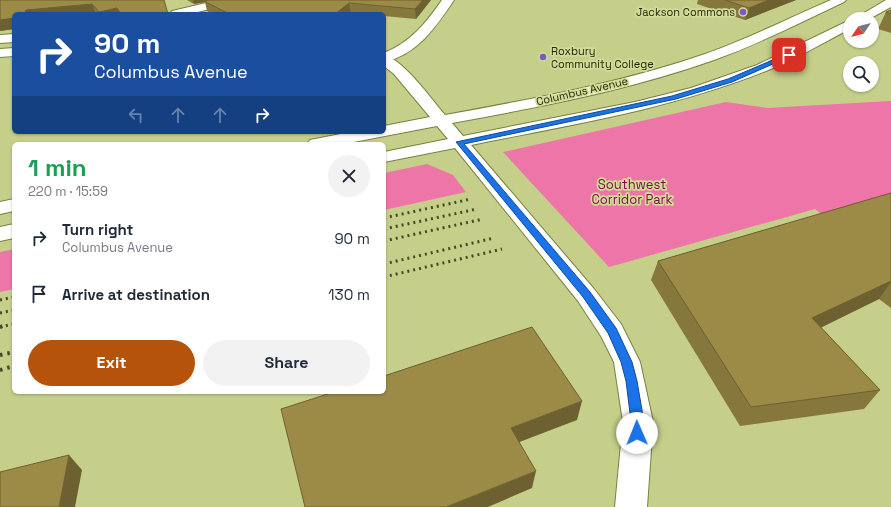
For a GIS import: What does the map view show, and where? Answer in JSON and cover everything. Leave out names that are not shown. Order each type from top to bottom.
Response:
[{"type":"main road","points":[[184,12],[233,0]]},
{"type":"main road","points":[[386,57],[409,47],[421,38],[448,0]]},
{"type":"main road","name":"Columbus Avenue","points":[[386,131],[582,92],[680,66],[723,52],[840,0]]},
{"type":"main road","points":[[873,12],[891,2]]},
{"type":"main road","name":"Columbus Avenue","points":[[386,157],[636,107],[700,90],[762,68],[843,28]]},
{"type":"main road","points":[[0,39],[12,38]]},
{"type":"main road","points":[[0,53],[12,52]]},
{"type":"main road","points":[[386,60],[399,71],[586,295],[601,314],[621,347],[632,381],[638,422],[631,507]]},
{"type":"main road","points":[[326,142],[368,134]]},
{"type":"main road","points":[[0,208],[12,205]]},
{"type":"main road","points":[[0,234],[12,231]]},
{"type":"green space","name":"Southwest Corridor Park","points":[[891,101],[891,239],[862,246],[815,209],[609,267],[503,152],[726,102],[767,108]]},
{"type":"green space","points":[[427,164],[453,175],[466,192],[386,210],[386,173]]},
{"type":"green space","points":[[12,249],[12,289],[0,292],[0,252]]},
{"type":"building","points":[[0,0],[164,0],[167,12],[120,12],[117,8],[99,12],[92,4],[26,10],[25,12],[12,12],[12,18],[0,20]]},
{"type":"building","points":[[423,0],[415,9],[349,3],[338,12],[225,12],[204,1]]},
{"type":"building","points":[[725,0],[769,0],[749,8]]},
{"type":"building","points":[[891,193],[891,281],[812,318],[880,390],[751,407],[658,261]]},
{"type":"building","points":[[532,327],[582,401],[511,428],[536,471],[446,507],[305,507],[281,409],[328,394],[386,394],[386,375]]},
{"type":"building","points":[[69,455],[59,507],[0,507],[0,472]]},
{"type":"railway","points":[[386,218],[471,199]]},
{"type":"railway","points":[[386,229],[477,209]]},
{"type":"railway","points":[[386,241],[483,219]]},
{"type":"railway","points":[[386,264],[494,238]]},
{"type":"railway","points":[[386,277],[502,249]]},
{"type":"railway","points":[[0,300],[12,297]]},
{"type":"railway","points":[[0,313],[12,310]]},
{"type":"railway","points":[[3,326],[0,327],[12,324]]},
{"type":"railway","points":[[0,355],[12,352]]},
{"type":"railway","points":[[0,370],[12,367]]},
{"type":"place","name":"Jackson Commons","points":[[743,12]]},
{"type":"place","name":"Roxbury Community College","points":[[543,57]]},
{"type":"route","points":[[637,433],[638,422],[632,381],[627,362],[612,331],[586,295],[459,142],[674,98],[730,81],[789,55]]}]
